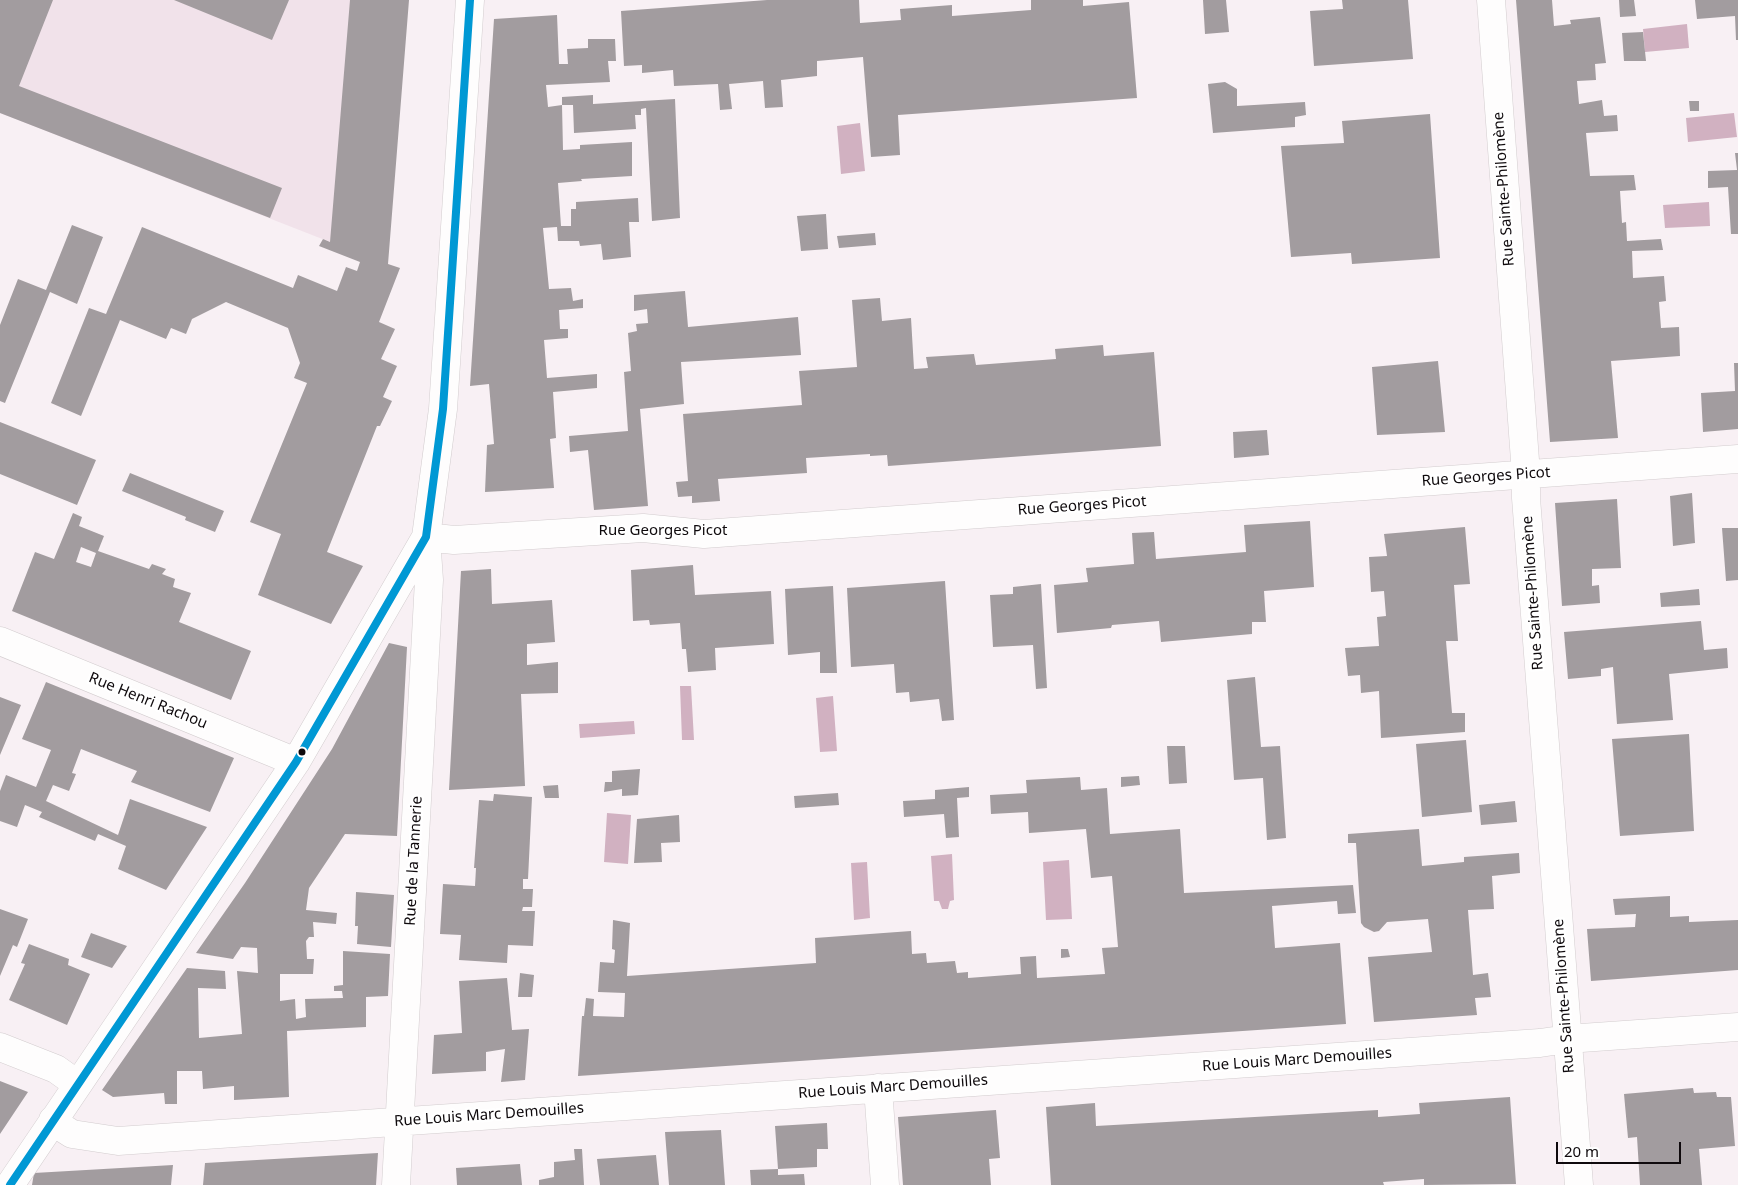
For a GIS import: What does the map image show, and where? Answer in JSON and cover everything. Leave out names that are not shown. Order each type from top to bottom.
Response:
[{"type":"street","points":[[10,1185],[296,762],[426,537],[442,409],[470,0]]},
{"type":"street","name":"Rue Sainte-Philomène","points":[[1491,0],[1526,474],[1526,498],[1579,1185]]},
{"type":"street","name":"Rue Georges Picot","points":[[426,537],[454,540],[643,528],[704,534],[1738,460]]},
{"type":"street","name":"Rue de la Tannerie","points":[[396,1185],[428,580],[426,537]]},
{"type":"street","name":"Rue Henri Rachou","points":[[0,640],[296,762]]},
{"type":"street","name":"Rue Louis Marc Demouilles","points":[[53,1120],[72,1134],[118,1141],[1738,1028]]},
{"type":"street","points":[[0,1047],[56,1069],[77,1084]]},
{"type":"street","points":[[878,1088],[885,1185]]},
{"type":"shaded area","points":[[0,0],[409,0],[330,242],[0,113]]},
{"type":"shaded area","points":[[1687,24],[1689,48],[1645,52],[1643,29]]},
{"type":"shaded area","points":[[1734,113],[1737,137],[1688,142],[1686,118]]},
{"type":"shaded area","points":[[860,123],[865,171],[841,174],[837,126]]},
{"type":"shaded area","points":[[1709,202],[1710,226],[1665,228],[1663,205]]},
{"type":"shaded area","points":[[680,686],[691,686],[694,740],[682,740]]},
{"type":"shaded area","points":[[833,696],[837,751],[820,752],[816,698]]},
{"type":"shaded area","points":[[634,721],[635,734],[580,738],[579,724]]},
{"type":"shaded area","points":[[607,813],[631,815],[628,864],[604,862]]},
{"type":"shaded area","points":[[952,854],[954,900],[950,901],[948,909],[942,909],[939,901],[934,901],[931,856]]},
{"type":"shaded area","points":[[1069,860],[1072,919],[1046,920],[1043,862]]},
{"type":"shaded area","points":[[867,862],[870,918],[854,920],[851,863]]},
{"type":"building","points":[[0,0],[53,0],[19,86],[282,188],[270,218],[0,113]]},
{"type":"building","points":[[174,0],[289,0],[272,40]]},
{"type":"building","points":[[350,0],[409,0],[388,264],[400,268],[379,322],[395,329],[381,359],[397,366],[383,397],[392,401],[380,426],[377,426],[327,552],[363,566],[331,624],[258,595],[281,534],[250,522],[307,383],[294,378],[300,363],[288,328],[226,302],[192,319],[186,334],[171,328],[166,339],[120,320],[81,416],[51,403],[89,308],[106,314],[142,227],[293,288],[298,275],[337,291],[346,267],[357,271],[360,262],[319,246],[323,239],[330,242]]},
{"type":"building","points":[[767,0],[859,0],[860,23],[901,20],[900,9],[952,5],[952,16],[1031,10],[1031,0],[1083,0],[1083,6],[1129,2],[1137,98],[898,115],[900,155],[871,157],[863,57],[817,61],[817,76],[781,80],[783,107],[765,108],[763,81],[729,84],[732,109],[720,110],[718,84],[674,86],[673,70],[642,73],[642,65],[624,66],[621,11]]},
{"type":"building","points":[[1203,0],[1226,0],[1229,32],[1205,34]]},
{"type":"building","points":[[1342,0],[1408,0],[1413,59],[1314,66],[1310,11],[1343,9]]},
{"type":"building","points":[[1516,0],[1552,0],[1554,26],[1571,24],[1570,20],[1600,17],[1606,63],[1595,64],[1596,80],[1577,81],[1579,104],[1602,100],[1604,116],[1617,115],[1618,131],[1586,133],[1590,176],[1634,175],[1636,190],[1620,191],[1622,223],[1626,222],[1627,241],[1661,239],[1663,250],[1632,251],[1633,278],[1664,276],[1666,301],[1659,302],[1661,328],[1679,327],[1680,356],[1611,361],[1618,438],[1550,442]]},
{"type":"building","points":[[1619,0],[1634,0],[1636,16],[1620,17]]},
{"type":"building","points":[[1695,0],[1738,0],[1738,40],[1736,40],[1735,16],[1697,19]]},
{"type":"building","points":[[557,15],[559,64],[568,64],[567,49],[588,48],[588,39],[615,39],[616,61],[608,61],[610,82],[546,85],[548,107],[562,105],[563,150],[580,149],[580,145],[632,142],[632,176],[581,179],[582,181],[558,183],[561,226],[571,226],[571,209],[576,209],[576,202],[638,198],[639,222],[629,222],[631,257],[603,260],[601,244],[580,246],[579,241],[558,241],[557,227],[543,228],[549,289],[571,288],[573,301],[583,299],[583,308],[559,310],[560,329],[568,329],[568,338],[544,340],[547,378],[597,374],[597,388],[553,392],[556,438],[550,439],[554,488],[485,492],[487,445],[494,444],[489,384],[470,386],[494,19]]},
{"type":"building","points":[[1643,32],[1646,61],[1624,61],[1622,33]]},
{"type":"building","points":[[1225,82],[1237,89],[1237,106],[1305,102],[1306,115],[1295,117],[1295,127],[1213,133],[1208,84]]},
{"type":"building","points":[[593,95],[593,104],[675,99],[680,218],[652,221],[646,108],[641,109],[641,115],[635,115],[636,129],[574,133],[573,105],[562,105],[562,97]]},
{"type":"building","points":[[1689,101],[1699,101],[1699,111],[1690,111]]},
{"type":"building","points":[[1430,114],[1440,258],[1352,264],[1351,253],[1291,257],[1281,146],[1344,143],[1342,121]]},
{"type":"building","points":[[1735,153],[1738,153],[1738,234],[1731,234],[1728,187],[1708,188],[1708,171],[1737,170]]},
{"type":"building","points":[[826,214],[828,249],[801,251],[797,216]]},
{"type":"building","points":[[72,225],[103,237],[77,304],[50,292],[5,403],[0,401],[0,325],[18,279],[46,290]]},
{"type":"building","points":[[875,233],[876,245],[839,248],[837,236]]},
{"type":"building","points":[[685,291],[688,327],[798,317],[801,355],[681,362],[684,404],[640,409],[648,506],[594,510],[588,450],[570,452],[569,436],[628,431],[624,372],[631,371],[628,333],[637,331],[636,324],[648,323],[647,309],[634,311],[634,295]]},
{"type":"building","points":[[880,298],[882,321],[911,318],[914,369],[928,368],[926,357],[974,354],[976,365],[1056,359],[1055,349],[1103,345],[1104,356],[1154,352],[1161,446],[888,466],[887,455],[870,456],[870,454],[806,458],[807,473],[718,479],[720,501],[692,503],[692,496],[678,497],[676,482],[688,481],[683,414],[802,405],[799,371],[857,367],[852,300]]},
{"type":"building","points":[[1438,361],[1445,432],[1377,435],[1372,367]]},
{"type":"building","points":[[1734,363],[1738,363],[1738,429],[1703,432],[1701,393],[1735,391]]},
{"type":"building","points":[[0,422],[96,460],[77,505],[0,474]]},
{"type":"building","points":[[1267,430],[1269,455],[1234,458],[1233,432]]},
{"type":"building","points":[[130,473],[224,511],[215,532],[185,520],[186,517],[122,491]]},
{"type":"building","points":[[1692,493],[1695,543],[1673,546],[1670,496]]},
{"type":"building","points":[[1617,499],[1621,568],[1592,569],[1592,586],[1599,585],[1600,603],[1562,606],[1555,503]]},
{"type":"building","points":[[73,513],[82,517],[79,526],[104,536],[98,551],[149,569],[152,564],[166,569],[162,574],[175,579],[173,587],[191,593],[179,622],[251,651],[231,700],[12,611],[35,552],[54,559]],"holes":[[[81,547],[96,553],[91,567],[76,562]]]},
{"type":"building","points":[[1310,521],[1314,587],[1264,591],[1266,622],[1252,622],[1252,634],[1161,642],[1159,621],[1112,625],[1111,628],[1057,633],[1054,585],[1088,582],[1086,568],[1134,564],[1132,533],[1154,532],[1156,559],[1246,552],[1244,525]]},
{"type":"building","points":[[1465,527],[1470,584],[1454,585],[1458,641],[1446,641],[1452,713],[1465,713],[1465,732],[1381,738],[1379,691],[1361,693],[1360,675],[1348,676],[1345,648],[1379,646],[1377,617],[1386,616],[1384,591],[1371,592],[1369,557],[1387,556],[1384,534]]},
{"type":"building","points":[[1722,528],[1738,528],[1738,580],[1726,581]]},
{"type":"building","points":[[693,565],[695,595],[771,591],[774,644],[715,648],[716,670],[688,672],[686,649],[682,649],[680,623],[650,625],[649,620],[633,621],[631,570]]},
{"type":"building","points":[[491,569],[492,604],[552,600],[555,642],[527,644],[527,665],[558,662],[558,693],[521,694],[525,786],[449,790],[461,571]]},
{"type":"building","points":[[945,581],[954,720],[942,721],[939,699],[910,702],[909,692],[896,693],[894,664],[851,667],[847,588]]},
{"type":"building","points":[[1041,584],[1047,688],[1036,689],[1033,645],[993,647],[990,595],[1013,594],[1013,587]]},
{"type":"building","points":[[833,586],[837,673],[820,673],[820,652],[788,655],[785,589]]},
{"type":"building","points":[[1699,589],[1700,605],[1661,607],[1660,593]]},
{"type":"building","points":[[1701,621],[1704,650],[1727,648],[1728,668],[1669,674],[1673,720],[1617,724],[1613,667],[1601,669],[1601,676],[1568,679],[1564,632]]},
{"type":"building","points":[[389,643],[407,647],[397,836],[345,834],[309,888],[306,910],[337,913],[336,924],[313,922],[314,937],[309,937],[306,941],[307,959],[314,959],[313,974],[280,974],[280,1001],[295,999],[296,1019],[306,1017],[305,999],[343,998],[342,991],[334,991],[334,986],[343,985],[343,951],[390,954],[388,996],[366,997],[366,1027],[287,1031],[289,1097],[234,1100],[234,1086],[203,1089],[202,1071],[177,1071],[177,1104],[165,1104],[164,1093],[113,1097],[102,1090],[187,968],[225,971],[226,989],[198,988],[199,1038],[242,1034],[237,971],[258,973],[257,948],[241,947],[233,959],[196,953],[245,883],[332,749]]},
{"type":"building","points":[[1255,677],[1261,747],[1280,746],[1286,838],[1267,840],[1263,778],[1234,780],[1227,680]]},
{"type":"building","points":[[46,682],[234,758],[210,812],[131,782],[137,771],[81,749],[72,773],[76,774],[69,791],[53,785],[46,801],[118,835],[130,799],[207,827],[166,890],[118,869],[126,846],[98,834],[95,841],[39,817],[42,812],[25,805],[17,827],[0,821],[0,791],[6,775],[36,787],[51,750],[22,739]]},
{"type":"building","points":[[0,697],[21,705],[0,755]]},
{"type":"building","points":[[1689,734],[1694,831],[1620,836],[1612,739]]},
{"type":"building","points":[[1466,740],[1472,812],[1422,817],[1416,744]]},
{"type":"building","points":[[1167,746],[1185,746],[1187,783],[1169,784]]},
{"type":"building","points":[[640,769],[638,795],[622,796],[622,789],[604,792],[605,782],[612,782],[612,771]]},
{"type":"building","points":[[1139,776],[1140,785],[1121,787],[1121,777]]},
{"type":"building","points":[[1080,777],[1081,790],[1107,788],[1110,834],[1180,829],[1184,893],[1353,885],[1356,913],[1338,914],[1337,901],[1272,906],[1275,948],[1340,943],[1346,1024],[578,1076],[582,1016],[584,1016],[586,998],[594,999],[593,1016],[624,1017],[625,993],[598,992],[600,962],[614,963],[615,950],[612,949],[613,920],[630,923],[627,976],[816,963],[815,938],[911,931],[912,954],[926,953],[927,963],[955,961],[957,973],[968,972],[968,978],[1021,974],[1020,957],[1036,956],[1037,978],[1105,974],[1102,948],[1118,947],[1112,876],[1091,878],[1086,829],[1029,833],[1028,812],[991,814],[990,795],[1027,793],[1026,780]]},
{"type":"building","points":[[558,785],[559,798],[545,798],[543,786]]},
{"type":"building","points":[[969,787],[969,797],[957,798],[959,837],[946,838],[944,814],[904,817],[903,801],[935,799],[935,790]]},
{"type":"building","points":[[838,793],[839,805],[795,808],[794,796]]},
{"type":"building","points":[[494,794],[532,797],[528,879],[523,879],[523,889],[533,889],[532,907],[523,907],[522,911],[535,911],[533,946],[508,945],[507,963],[459,960],[461,935],[440,934],[443,884],[475,886],[476,868],[474,868],[479,800],[493,801]]},
{"type":"building","points":[[1515,801],[1517,822],[1481,825],[1479,805]]},
{"type":"building","points":[[679,815],[680,842],[661,843],[662,862],[634,863],[637,819]]},
{"type":"building","points":[[1419,829],[1422,866],[1464,862],[1464,857],[1519,853],[1520,873],[1492,876],[1494,909],[1468,910],[1473,975],[1488,973],[1491,997],[1475,998],[1477,1015],[1374,1022],[1368,957],[1432,952],[1428,919],[1387,922],[1379,931],[1374,932],[1364,927],[1361,923],[1356,843],[1348,843],[1348,834]]},
{"type":"building","points":[[356,892],[394,895],[391,947],[357,944],[358,926],[355,926]]},
{"type":"building","points":[[1670,896],[1670,917],[1689,916],[1689,922],[1738,920],[1738,970],[1591,981],[1587,929],[1635,927],[1636,914],[1615,915],[1613,899]]},
{"type":"building","points":[[0,909],[28,919],[17,947],[13,945],[0,976]]},
{"type":"building","points":[[91,933],[127,946],[112,968],[81,957]]},
{"type":"building","points":[[29,944],[69,959],[68,965],[90,974],[67,1025],[9,1000],[25,964],[21,963]]},
{"type":"building","points":[[1061,949],[1068,949],[1070,957],[1061,958]]},
{"type":"building","points":[[520,973],[534,975],[532,997],[518,997]]},
{"type":"building","points":[[507,978],[512,1030],[529,1029],[525,1080],[501,1082],[505,1049],[486,1052],[486,1071],[432,1074],[434,1035],[462,1033],[459,981]]},
{"type":"building","points":[[0,1081],[28,1092],[0,1134]]},
{"type":"building","points":[[1693,1088],[1694,1093],[1716,1092],[1717,1097],[1731,1097],[1735,1146],[1699,1149],[1702,1185],[1640,1185],[1637,1137],[1628,1138],[1624,1094]]},
{"type":"building","points":[[1510,1097],[1516,1184],[1424,1185],[1424,1179],[1383,1182],[1384,1185],[1051,1185],[1046,1107],[1095,1103],[1096,1126],[1378,1110],[1378,1117],[1420,1114],[1419,1103]]},
{"type":"building","points":[[996,1110],[1000,1158],[989,1159],[991,1185],[903,1185],[898,1117]]},
{"type":"building","points":[[827,1123],[828,1149],[817,1149],[817,1167],[778,1169],[775,1126]]},
{"type":"building","points":[[721,1130],[725,1185],[669,1185],[665,1132]]},
{"type":"building","points":[[574,1149],[582,1149],[584,1185],[539,1185],[539,1180],[554,1177],[554,1162],[575,1160]]},
{"type":"building","points":[[378,1153],[376,1185],[203,1185],[205,1163]]},
{"type":"building","points":[[656,1155],[659,1185],[600,1185],[597,1159]]},
{"type":"building","points":[[520,1164],[522,1185],[457,1185],[456,1168]]},
{"type":"building","points":[[173,1165],[171,1185],[32,1185],[34,1173]]},
{"type":"building","points":[[778,1169],[778,1175],[804,1174],[805,1185],[751,1185],[750,1170]]},
{"type":"transit line","points":[[10,1185],[296,762],[426,537],[443,409],[470,0]]}]
